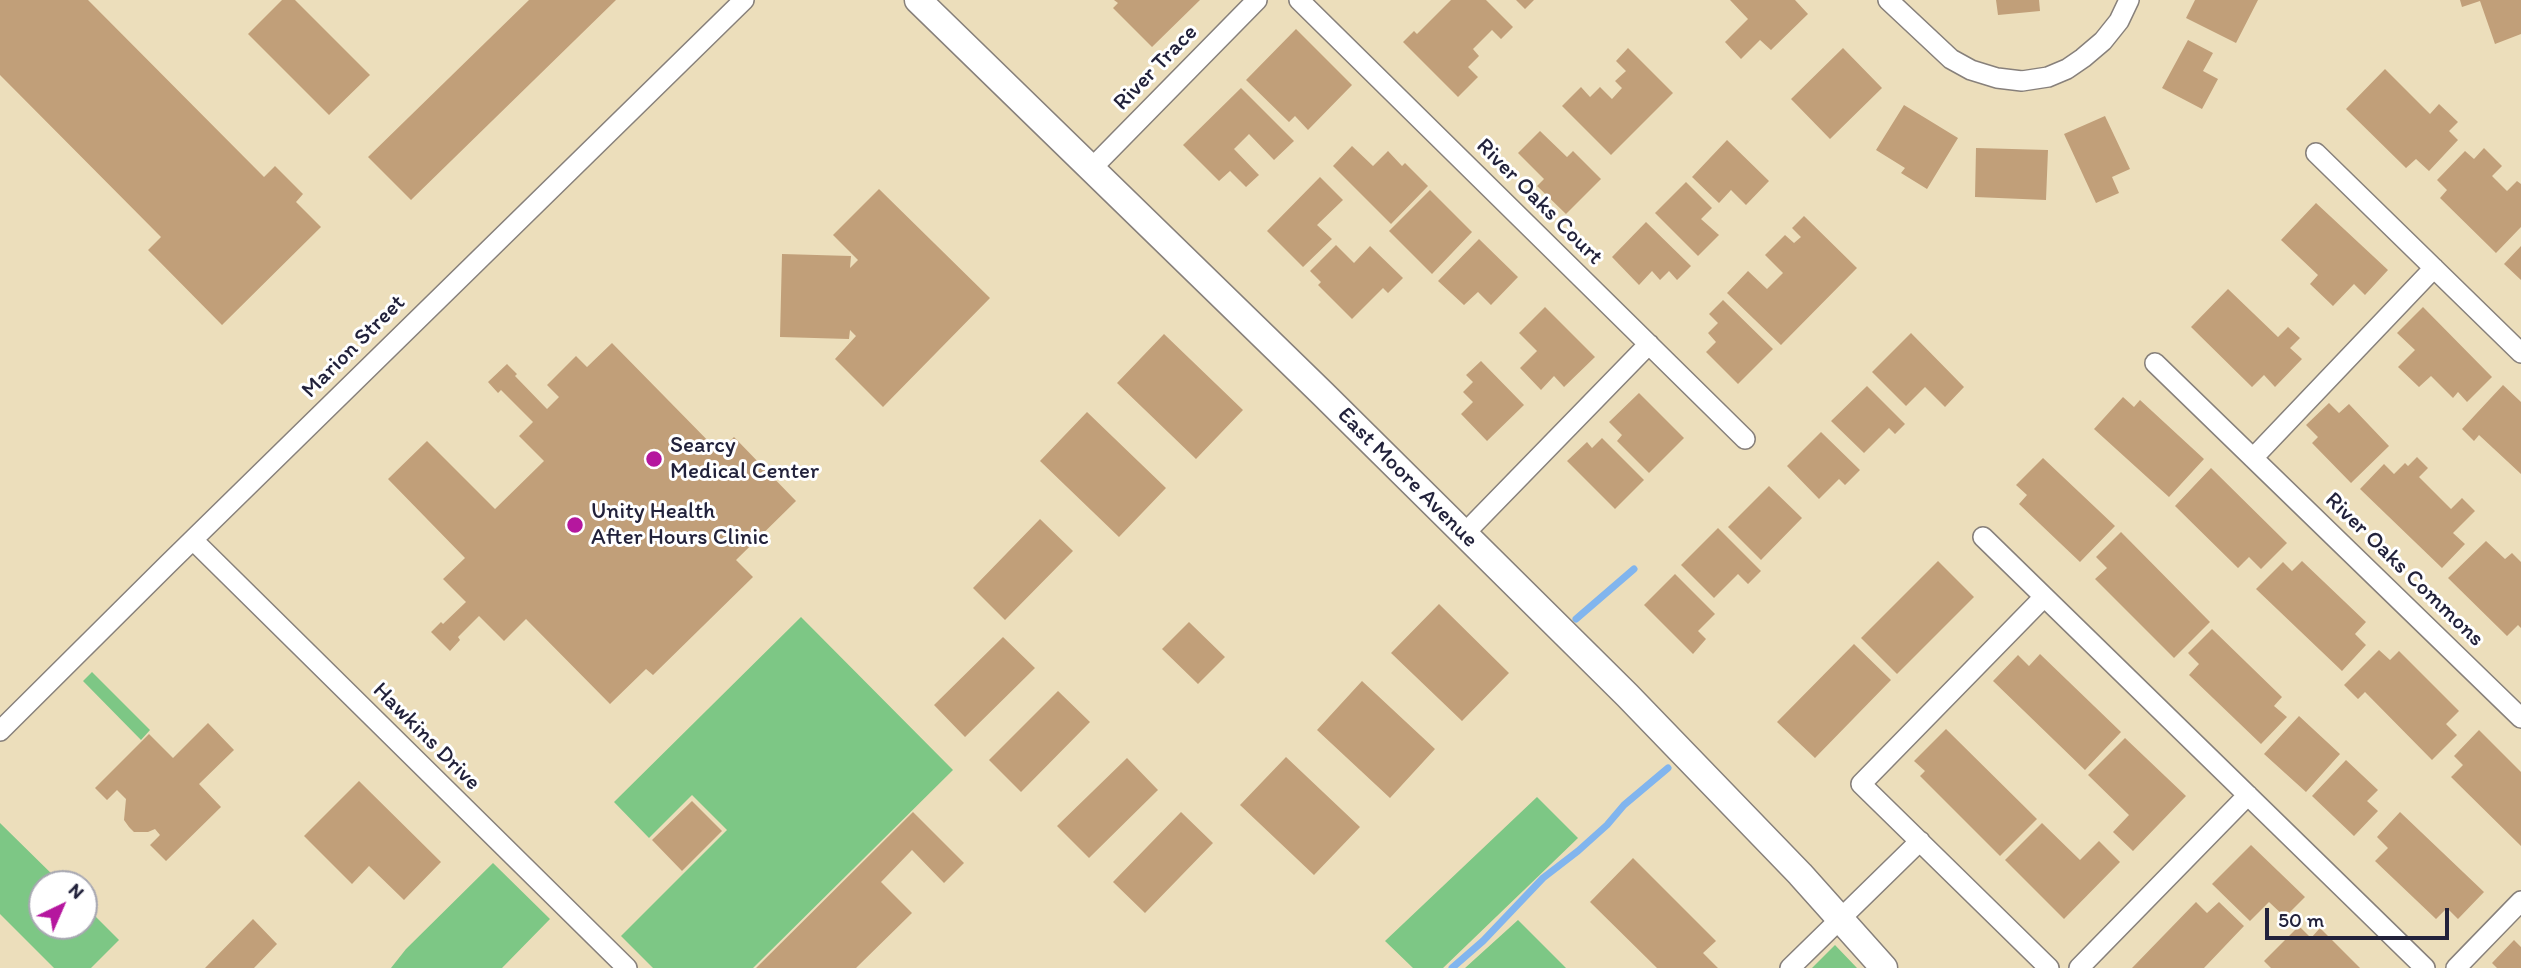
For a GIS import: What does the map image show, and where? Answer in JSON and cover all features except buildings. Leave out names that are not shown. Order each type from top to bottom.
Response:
[{"type":"street","name":"Marion Street","points":[[0,731],[744,0]]},
{"type":"street","name":"East Moore Avenue","points":[[918,0],[1323,394],[1627,695],[1840,918],[1884,968]]},
{"type":"street","name":"River Trace","points":[[1091,169],[1257,0]]},
{"type":"street","name":"River Oaks Court","points":[[1299,0],[1745,439]]},
{"type":"street","points":[[1888,0],[1951,60],[1997,78],[2022,81],[2048,77],[2083,58],[2103,41],[2119,21],[2129,0]]},
{"type":"street","points":[[2316,153],[2521,353]]},
{"type":"street","points":[[2253,458],[2434,268]]},
{"type":"street","points":[[1464,534],[1649,344]]},
{"type":"street","name":"River Oaks Commons","points":[[2155,363],[2521,718]]},
{"type":"street","points":[[1983,537],[2425,968]]},
{"type":"street","name":"Hawkins Drive","points":[[192,540],[627,968]]},
{"type":"street","points":[[2044,597],[1861,785],[2049,968]]},
{"type":"street","points":[[2079,968],[2248,795]]},
{"type":"street","points":[[1790,968],[1920,841]]},
{"type":"street","points":[[2456,968],[2521,901]]},
{"type":"green space","points":[[801,617],[953,770],[753,968],[653,968],[621,936],[727,830],[692,795],[649,838],[614,802]]},
{"type":"green space","points":[[92,672],[150,730],[141,740],[83,681]]},
{"type":"green space","points":[[1537,797],[1578,838],[1443,968],[1413,968],[1385,941]]},
{"type":"green space","points":[[0,823],[48,870],[28,870],[28,940],[98,940],[98,919],[119,940],[91,968],[54,968],[0,914]]},
{"type":"green space","points":[[493,863],[550,919],[502,968],[391,968],[406,949]]},
{"type":"green space","points":[[1518,920],[1566,968],[1465,968]]},
{"type":"green space","points":[[1835,945],[1857,968],[1812,968]]},
{"type":"waterway","points":[[1576,619],[1634,569]]},
{"type":"waterway","points":[[1452,968],[1483,941],[1543,878],[1578,851],[1607,825],[1624,805],[1668,768]]},
{"type":"place","name":"Searcy Medical Center","points":[[654,459]]},
{"type":"place","name":"Unity Health After Hours Clinic","points":[[575,525]]}]
